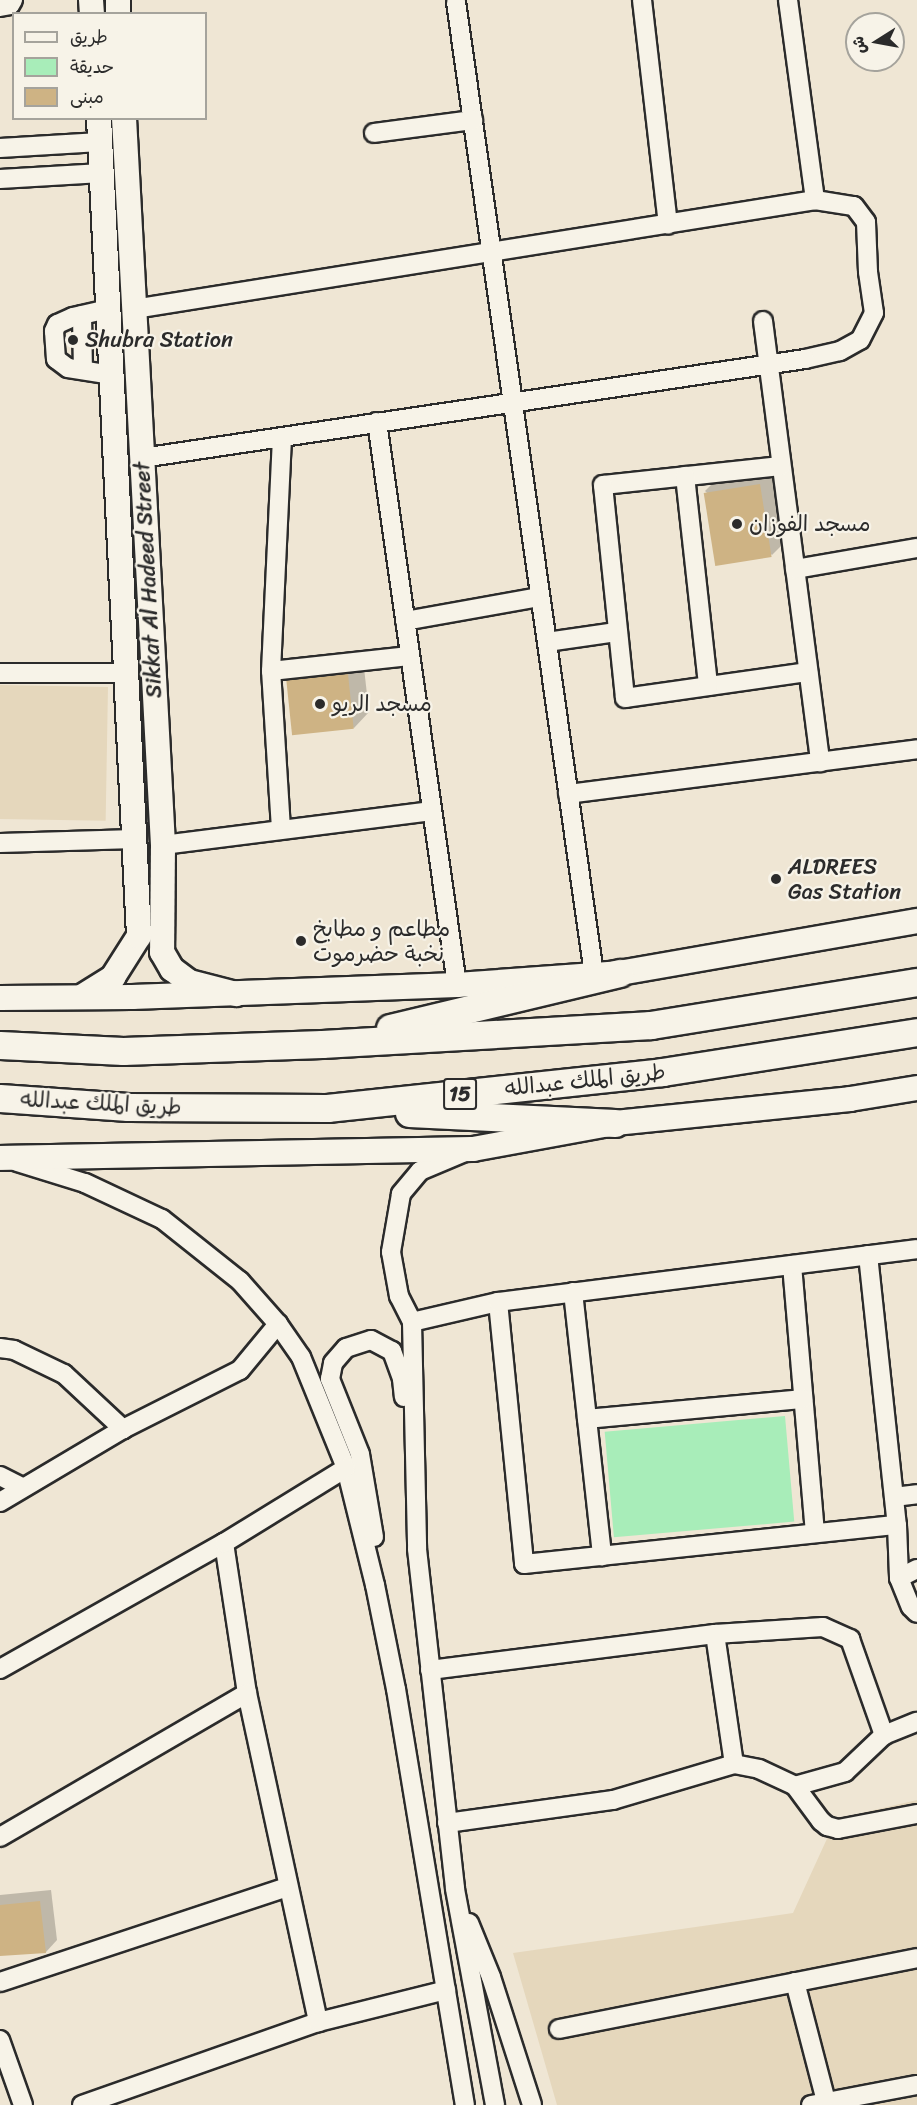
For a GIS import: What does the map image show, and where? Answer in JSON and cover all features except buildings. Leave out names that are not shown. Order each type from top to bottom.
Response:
[{"type":"highway","points":[[322,1044],[606,973]]},
{"type":"highway","points":[[0,1045],[123,1051],[322,1044],[651,1024],[917,982]]},
{"type":"highway","name":"طريق الملك عبدالله","points":[[0,1098],[128,1107],[327,1108],[662,1072],[917,1032]]},
{"type":"highway","points":[[0,1034],[123,1051]]},
{"type":"highway","points":[[0,1114],[128,1107]]},
{"type":"highway","points":[[327,1108],[615,1123]]},
{"type":"main road","name":"Sikkat Al Hadeed Street","points":[[124,120],[163,845],[150,935]]},
{"type":"main road","name":"Sikkat Al Hadeed Street","points":[[100,130],[135,839],[150,935],[172,969],[189,982],[236,994]]},
{"type":"main road","points":[[0,998],[236,994],[457,985],[606,973],[917,921]]},
{"type":"main road","points":[[83,996],[113,977],[150,935]]},
{"type":"main road","points":[[0,1158],[473,1149],[615,1123],[850,1099],[917,1088]]},
{"type":"street","points":[[0,7],[10,5],[13,0]]},
{"type":"street","points":[[642,0],[668,224]]},
{"type":"street","points":[[788,0],[815,200]]},
{"type":"street","points":[[456,2],[568,794],[606,973]]},
{"type":"street","points":[[374,133],[473,120]]},
{"type":"street","points":[[0,148],[100,130]]},
{"type":"street","points":[[0,179],[102,173]]},
{"type":"street","points":[[134,309],[815,200],[854,206],[866,222],[868,272],[874,313],[860,340],[840,351],[142,458]]},
{"type":"street","points":[[108,309],[63,321],[57,324],[54,331],[56,359],[62,365],[112,375]]},
{"type":"street","points":[[82,315],[82,370]]},
{"type":"street","points":[[763,321],[820,762]]},
{"type":"street","points":[[376,422],[457,985]]},
{"type":"street","points":[[281,829],[271,671],[282,437]]},
{"type":"street","points":[[781,466],[603,485],[616,632],[625,698],[808,672]]},
{"type":"street","points":[[685,476],[708,686]]},
{"type":"street","points":[[795,569],[917,548]]},
{"type":"street","points":[[405,621],[540,597]]},
{"type":"street","points":[[547,642],[616,632]]},
{"type":"street","points":[[271,671],[409,656]]},
{"type":"street","points":[[0,673],[127,674]]},
{"type":"street","points":[[568,794],[917,750]]},
{"type":"street","points":[[163,845],[432,811]]},
{"type":"street","points":[[0,843],[135,839]]},
{"type":"street","points":[[417,1549],[412,1322],[399,1296],[391,1252],[401,1194],[420,1171],[473,1149]]},
{"type":"street","points":[[0,1158],[85,1183],[162,1219],[240,1281],[278,1323],[301,1357],[346,1468],[356,1501],[396,1689],[465,2105]]},
{"type":"street","points":[[412,1322],[498,1302],[917,1249]]},
{"type":"street","points":[[868,1255],[897,1525],[899,1578],[917,1613]]},
{"type":"street","points":[[792,1265],[815,1533]]},
{"type":"street","points":[[573,1292],[602,1556]]},
{"type":"street","points":[[498,1302],[524,1564],[897,1525]]},
{"type":"street","points":[[0,1502],[22,1487],[123,1430],[240,1370],[278,1323]]},
{"type":"street","points":[[382,1620],[371,1508],[360,1454],[330,1379],[333,1363],[346,1348],[371,1340],[392,1351],[402,1379],[417,1549],[454,1889],[495,2105]]},
{"type":"street","points":[[0,1348],[14,1350],[64,1374],[123,1430]]},
{"type":"street","points":[[587,1419],[804,1399]]},
{"type":"street","points":[[0,1669],[224,1543],[346,1468]]},
{"type":"street","points":[[0,1476],[22,1487]]},
{"type":"street","points":[[894,1497],[917,1494]]},
{"type":"street","points":[[224,1543],[247,1694],[318,2022]]},
{"type":"street","points":[[899,1578],[917,1569]]},
{"type":"street","points":[[430,1670],[714,1634],[823,1627],[850,1639],[884,1735]]},
{"type":"street","points":[[714,1634],[734,1764]]},
{"type":"street","points":[[0,1837],[247,1694]]},
{"type":"street","points":[[795,1786],[845,1772],[884,1735],[917,1722]]},
{"type":"street","points":[[447,1823],[613,1800],[734,1764],[759,1769],[795,1786],[827,1826],[838,1828],[917,1814]]},
{"type":"street","points":[[0,1982],[287,1887]]},
{"type":"street","points":[[454,1889],[491,1977],[532,2105]]},
{"type":"street","points":[[559,2029],[917,1958]]},
{"type":"street","points":[[795,1982],[821,2104],[917,2085]]},
{"type":"street","points":[[82,2105],[318,2022],[446,1990]]},
{"type":"street","points":[[0,2040],[23,2105]]},
{"type":"shaded area","points":[[0,685],[108,687],[106,821],[0,819]]},
{"type":"shaded area","points":[[917,1800],[917,2105],[557,2105],[513,1953],[793,1913],[836,1819]]},
{"type":"green space","points":[[785,1416],[794,1522],[614,1537],[605,1432]]},
{"type":"place","name":"Shubra Station","points":[[73,340]]},
{"type":"place","name":"مسجد الفوزان","points":[[737,524]]},
{"type":"place","name":"مسجد الريو","points":[[320,704]]},
{"type":"place","name":"ALDREES Gas Station","points":[[776,879]]},
{"type":"place","name":"مطاعم و مطابخ نخبة حضرموت","points":[[301,941]]}]
